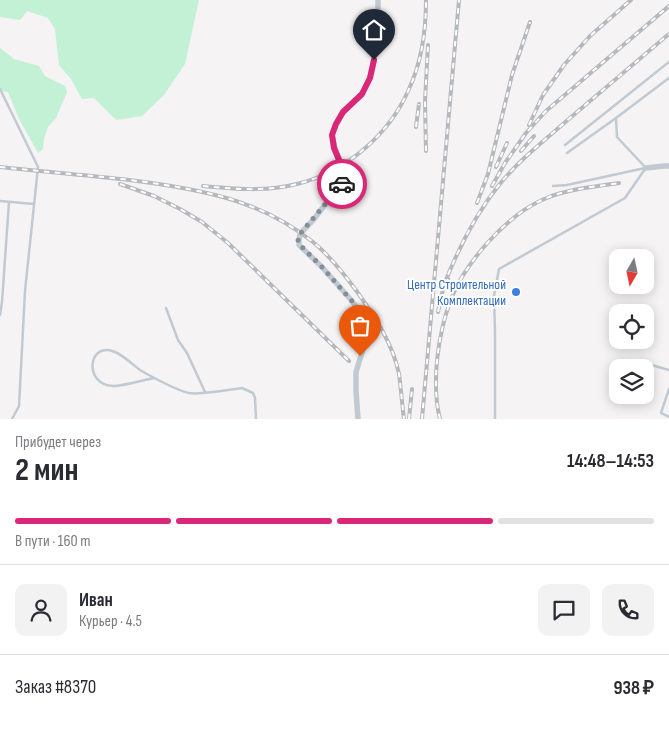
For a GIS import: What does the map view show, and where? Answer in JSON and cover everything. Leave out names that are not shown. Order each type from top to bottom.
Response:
[{"type":"street","points":[[358,419],[356,372],[368,333],[368,325],[352,301],[300,245],[298,240],[300,234],[344,180],[345,174],[334,148],[332,135],[343,112],[362,94],[370,78],[378,41],[378,0]]},
{"type":"street","points":[[646,168],[669,166]]},
{"type":"lane","points":[[565,145],[669,62]]},
{"type":"lane","points":[[567,152],[669,78]]},
{"type":"lane","points":[[0,89],[38,167],[25,291],[19,406],[12,419]]},
{"type":"lane","points":[[616,118],[617,137],[646,168]]},
{"type":"lane","points":[[553,186],[567,185],[646,168]]},
{"type":"lane","points":[[494,419],[494,296],[499,269],[625,198],[646,168]]},
{"type":"lane","points":[[0,201],[34,204]]},
{"type":"lane","points":[[0,315],[9,202]]},
{"type":"lane","points":[[166,308],[178,340],[187,353],[205,392]]},
{"type":"lane","points":[[154,378],[113,386],[105,384],[95,378],[92,362],[99,351],[114,351],[140,370],[182,392],[194,393],[242,388],[254,393],[256,419]]},
{"type":"lane","points":[[654,366],[669,370]]},
{"type":"lane","points":[[669,388],[661,414],[669,417]]},
{"type":"green space","points":[[0,0],[199,0],[185,64],[164,95],[142,116],[116,120],[94,98],[82,99],[71,79],[59,65],[55,29],[48,18],[27,11],[20,20],[0,17]]},
{"type":"green space","points":[[0,48],[14,59],[39,66],[45,76],[65,86],[67,92],[56,118],[48,127],[43,149],[38,153],[19,119],[8,92],[0,91]]},
{"type":"railway","points":[[203,186],[238,189],[285,187],[332,171],[364,149],[390,122],[409,89],[417,68],[422,45],[426,0]]},
{"type":"railway","points":[[422,419],[459,0]]},
{"type":"railway","points":[[529,125],[543,95],[564,65],[590,36],[631,0]]},
{"type":"railway","points":[[492,186],[526,133],[546,111],[669,6]]},
{"type":"railway","points":[[477,203],[488,174],[512,75],[530,22]]},
{"type":"railway","points":[[444,285],[461,245],[475,220],[490,196],[507,176],[542,142],[669,34]]},
{"type":"railway","points":[[426,151],[425,101],[428,45]]},
{"type":"railway","points":[[416,127],[419,104]]},
{"type":"railway","points":[[521,151],[534,136]]},
{"type":"railway","points":[[496,167],[507,143]]},
{"type":"railway","points":[[0,167],[118,179],[195,191],[240,202],[273,216],[290,226],[319,247],[343,273],[377,321],[396,363],[404,419]]},
{"type":"railway","points":[[440,419],[436,390],[439,343],[451,299],[466,270],[488,242],[514,217],[542,200],[570,191],[619,183]]},
{"type":"railway","points":[[120,184],[154,196],[202,222],[228,243],[349,361]]},
{"type":"railway","points":[[438,312],[444,285],[448,279]]},
{"type":"railway","points":[[409,419],[412,389]]},
{"type":"way so far","points":[[342,184],[300,234],[298,240],[300,245],[352,301],[368,325],[368,333],[360,356]]},
{"type":"place","name":"Центр Строительной Комплектации","points":[[516,292]]},
{"type":"route","points":[[342,184],[345,174],[340,166],[332,135],[343,112],[362,94],[370,78],[374,60]]}]
